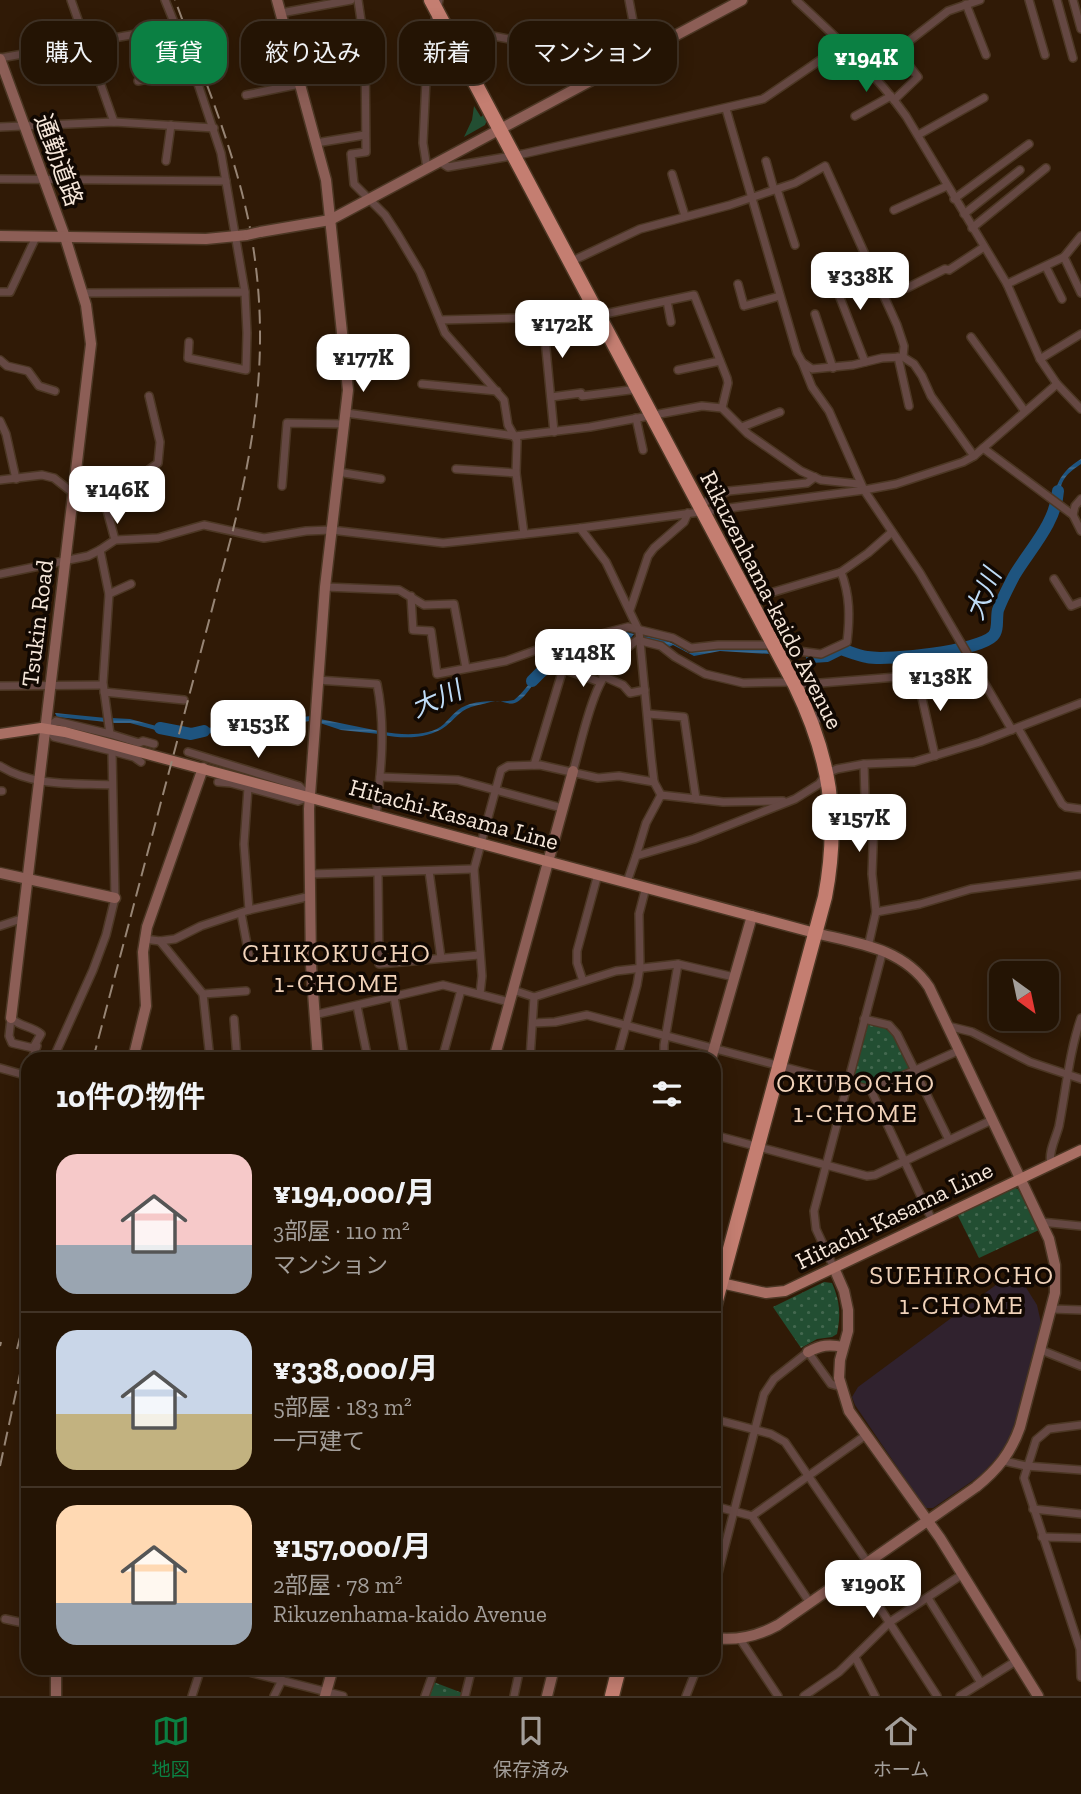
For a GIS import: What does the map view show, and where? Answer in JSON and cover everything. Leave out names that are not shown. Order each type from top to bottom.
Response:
[{"type":"highway","name":"Rikuzenhama-kaido Avenue","points":[[435,3],[443,21]]},
{"type":"highway","name":"Rikuzenhama-kaido Avenue","points":[[476,84],[638,389],[697,510],[750,599],[795,684],[813,722],[827,773],[833,821],[827,890],[758,1147],[721,1272]]},
{"type":"highway","points":[[615,1695],[618,1675]]},
{"type":"main road","name":"Hitachi-Kasama Line","points":[[0,734],[47,728],[815,933]]},
{"type":"main road","name":"Hitachi-Kasama Line","points":[[721,1283],[756,1292],[776,1293],[794,1287],[1081,1150]]},
{"type":"street","points":[[71,0],[78,21]]},
{"type":"street","points":[[165,0],[174,21]]},
{"type":"street","points":[[277,0],[326,180],[346,364],[345,418],[316,680],[310,797],[314,1015],[317,1052]]},
{"type":"street","points":[[281,13],[351,0]]},
{"type":"street","points":[[358,0],[365,47],[366,152],[351,154],[354,184],[386,215],[411,256],[445,333],[453,345],[503,400],[508,425],[517,441],[516,473],[524,534]]},
{"type":"street","points":[[422,0],[435,3],[427,59],[423,143],[428,168]]},
{"type":"street","points":[[629,0],[633,21]]},
{"type":"street","points":[[677,35],[742,0]]},
{"type":"street","points":[[796,0],[893,98],[1007,284],[1040,359],[1057,384],[1081,409]]},
{"type":"street","points":[[869,72],[948,11],[980,0]]},
{"type":"street","points":[[1029,0],[1045,55]]},
{"type":"street","points":[[1057,0],[1073,58]]},
{"type":"street","points":[[1073,0],[1081,29]]},
{"type":"street","points":[[966,4],[986,55]]},
{"type":"street","points":[[440,162],[448,167],[514,156],[763,99],[841,46]]},
{"type":"street","points":[[855,116],[893,98],[918,77],[897,50]]},
{"type":"street","points":[[0,58],[21,54]]},
{"type":"street","name":"通勤道路","points":[[0,58],[65,237]]},
{"type":"street","points":[[100,84],[114,122]]},
{"type":"street","points":[[189,342],[188,358],[246,370],[242,235],[214,128],[198,84]]},
{"type":"street","points":[[0,236],[206,239],[330,220],[583,84]]},
{"type":"street","points":[[246,95],[300,85]]},
{"type":"street","points":[[918,135],[984,98]]},
{"type":"street","points":[[726,109],[797,353],[812,387],[829,411],[864,490]]},
{"type":"street","points":[[0,127],[114,122],[214,128]]},
{"type":"street","points":[[166,161],[171,125]]},
{"type":"street","points":[[316,143],[365,135]]},
{"type":"street","points":[[954,199],[1029,144]]},
{"type":"street","points":[[766,161],[795,245]]},
{"type":"street","points":[[570,262],[640,229],[775,190],[825,166],[897,325],[904,346],[901,357],[909,406]]},
{"type":"street","points":[[972,229],[1045,168]]},
{"type":"street","points":[[964,214],[1020,170]]},
{"type":"street","points":[[672,174],[685,216]]},
{"type":"street","points":[[0,179],[226,181]]},
{"type":"street","points":[[894,210],[947,186]]},
{"type":"street","points":[[1007,284],[1064,257],[1081,236]]},
{"type":"street","points":[[0,292],[10,292],[36,237]]},
{"type":"street","name":"Tsukin Road","points":[[11,1018],[91,344],[90,326],[82,293],[65,237]]},
{"type":"street","points":[[873,275],[898,268],[908,288],[945,269],[949,270],[984,247]]},
{"type":"street","points":[[1064,257],[1081,293]]},
{"type":"street","points":[[1045,267],[1062,299]]},
{"type":"street","points":[[830,272],[865,362]]},
{"type":"street","points":[[738,284],[744,306],[780,296]]},
{"type":"street","points":[[82,293],[245,292]]},
{"type":"street","points":[[440,320],[519,318],[522,315],[540,315],[543,318],[598,313],[694,295],[728,383],[722,408]]},
{"type":"street","points":[[667,301],[671,322]]},
{"type":"street","points":[[816,314],[833,368]]},
{"type":"street","points":[[543,318],[554,432]]},
{"type":"street","points":[[1040,359],[1081,334]]},
{"type":"street","points":[[971,337],[1024,410]]},
{"type":"street","points":[[802,362],[812,369],[833,368],[901,357],[918,370],[931,396],[974,456]]},
{"type":"street","points":[[0,360],[7,366],[28,371],[39,386],[55,391]]},
{"type":"street","points":[[678,370],[720,361]]},
{"type":"street","points":[[422,384],[496,391]]},
{"type":"street","points":[[0,574],[88,556],[115,541],[158,538],[204,524],[264,538],[331,530],[443,543],[580,528],[697,510],[864,490],[897,484],[974,456],[1057,384]]},
{"type":"street","points":[[551,397],[638,389]]},
{"type":"street","points":[[0,480],[42,475],[54,478],[73,493],[104,499],[118,492],[158,463],[160,442],[149,396]]},
{"type":"street","points":[[282,486],[287,423],[345,418],[514,436],[554,432],[702,406],[722,408],[741,427],[801,471],[816,477],[859,484],[920,573],[1062,804],[1081,809]]},
{"type":"street","points":[[741,427],[780,412]]},
{"type":"street","points":[[636,418],[643,450]]},
{"type":"street","points":[[0,421],[6,434],[16,478]]},
{"type":"street","points":[[983,448],[1073,515],[1081,531]]},
{"type":"street","points":[[456,469],[516,473]]},
{"type":"street","points":[[338,472],[381,479]]},
{"type":"street","points":[[630,610],[648,556],[697,510],[729,491],[807,483],[816,477]]},
{"type":"street","points":[[104,499],[115,541]]},
{"type":"street","points":[[1073,515],[1075,506],[1081,499]]},
{"type":"street","points":[[580,528],[606,562],[640,637],[654,782],[661,795]]},
{"type":"street","points":[[750,599],[841,572],[892,532]]},
{"type":"street","points":[[100,550],[109,594],[104,689],[110,734]]},
{"type":"street","points":[[496,1052],[573,771],[602,679],[615,656],[640,637],[673,638],[691,648],[718,645],[775,646],[821,654],[847,642],[849,597],[841,572]]},
{"type":"street","points":[[1054,579],[1071,606],[1081,602]]},
{"type":"street","points":[[109,594],[131,584]]},
{"type":"street","points":[[325,587],[399,590],[424,605],[454,604],[466,668]]},
{"type":"street","points":[[411,596],[413,630],[431,631],[437,674],[506,661],[542,648],[551,654],[567,643],[628,627],[640,637],[661,646],[705,674],[743,683],[813,684],[897,677]]},
{"type":"street","points":[[534,765],[563,669],[623,685],[630,693],[645,690]]},
{"type":"street","points":[[918,676],[935,756]]},
{"type":"street","points":[[316,680],[377,684],[382,706],[376,815]]},
{"type":"street","points":[[813,684],[820,718],[813,722]]},
{"type":"street","points":[[0,686],[104,689],[184,700]]},
{"type":"street","points":[[636,856],[694,839],[790,800],[819,784],[827,773],[864,764],[914,762],[1015,729],[1081,703]]},
{"type":"street","points":[[648,714],[684,717],[696,799]]},
{"type":"street","points":[[141,762],[134,757],[54,737],[47,728],[56,721],[139,743],[143,741],[154,744]]},
{"type":"street","points":[[56,1052],[93,970],[106,935],[115,898],[112,751]]},
{"type":"street","points":[[188,752],[299,786],[310,797]]},
{"type":"street","points":[[864,764],[865,797],[874,821],[872,874],[876,912],[868,947]]},
{"type":"street","points":[[480,994],[474,869],[501,770],[508,766],[534,765],[598,778],[620,776],[654,782]]},
{"type":"street","points":[[0,766],[15,776],[39,782],[113,785]]},
{"type":"street","points":[[135,1052],[146,1006],[144,939],[203,768]]},
{"type":"street","points":[[380,777],[458,780],[562,808]]},
{"type":"street","points":[[218,782],[298,801],[310,797]]},
{"type":"street","points":[[248,788],[244,844],[249,955]]},
{"type":"street","points":[[661,795],[723,802],[790,800]]},
{"type":"street","points":[[627,882],[646,823],[661,795]]},
{"type":"street","points":[[311,874],[474,869]]},
{"type":"street","points":[[429,871],[442,958]]},
{"type":"street","points":[[0,873],[115,898]]},
{"type":"street","points":[[378,873],[379,964],[479,954]]},
{"type":"street","points":[[583,981],[577,963],[577,951],[598,874]]},
{"type":"street","points":[[876,912],[920,904],[971,889],[1081,875]]},
{"type":"street","points":[[619,1052],[640,967],[639,914],[646,887]]},
{"type":"street","points":[[144,939],[175,939],[201,926],[245,911],[311,896]]},
{"type":"street","points":[[712,1052],[752,916]]},
{"type":"street","points":[[0,926],[24,918]]},
{"type":"street","points":[[721,1638],[740,1639],[767,1631],[928,1521],[989,1477],[1004,1461],[1016,1437],[1041,1350],[1057,1279],[1049,1239],[923,978],[907,962],[883,950],[815,933]]},
{"type":"street","points":[[160,941],[203,995],[209,1052]]},
{"type":"street","points":[[883,950],[814,1211],[814,1219],[844,1291],[848,1310],[848,1331],[839,1370],[841,1387],[849,1411],[928,1521],[1038,1696]]},
{"type":"street","points":[[513,990],[534,996],[617,971],[678,964],[734,977]]},
{"type":"street","points":[[665,1052],[678,964]]},
{"type":"street","points":[[314,1015],[443,985],[509,1002]]},
{"type":"street","points":[[444,1052],[461,990]]},
{"type":"street","points":[[203,995],[246,992]]},
{"type":"street","points":[[531,1052],[534,996]]},
{"type":"street","points":[[394,997],[404,1052]]},
{"type":"street","points":[[357,1006],[367,1052]]},
{"type":"street","points":[[533,1023],[555,1022],[587,1015],[666,1036],[709,1052]]},
{"type":"street","points":[[11,1018],[17,1024],[41,1034],[34,1052]]},
{"type":"street","points":[[11,1018],[9,1036],[12,1043],[33,1048],[37,1045]]},
{"type":"street","points":[[1051,1163],[1066,1074],[1081,1018]]},
{"type":"street","points":[[234,1019],[236,1052]]},
{"type":"street","points":[[864,1019],[890,1025],[897,1034],[948,1140]]},
{"type":"street","points":[[948,1026],[972,1032],[1030,1062],[1081,1079]]},
{"type":"street","points":[[721,1055],[779,1066],[871,1090],[960,1050]]},
{"type":"street","points":[[0,1069],[21,1074]]},
{"type":"street","points":[[871,1090],[932,1220]]},
{"type":"street","points":[[721,1137],[867,1176],[875,1175],[992,1120]]},
{"type":"street","points":[[1041,1222],[1081,1226]]},
{"type":"street","points":[[1051,1309],[1081,1310]]},
{"type":"street","points":[[721,1563],[754,1429],[768,1386],[808,1352],[831,1344],[843,1347]]},
{"type":"street","points":[[1041,1350],[1081,1366]]},
{"type":"street","points":[[808,1352],[831,1384],[841,1387]]},
{"type":"street","points":[[721,1421],[754,1429],[785,1442],[868,1563]]},
{"type":"street","points":[[1081,1425],[1049,1429],[1036,1440],[1024,1478],[1025,1488],[1080,1649],[1081,1677]]},
{"type":"street","points":[[752,1516],[866,1435]]},
{"type":"street","points":[[1004,1461],[1026,1466],[1081,1470]]},
{"type":"street","points":[[721,1508],[752,1516],[810,1603]]},
{"type":"street","points":[[1033,1509],[1081,1514]]},
{"type":"street","points":[[1042,1537],[1081,1538]]},
{"type":"street","points":[[856,1571],[937,1696]]},
{"type":"street","points":[[804,1696],[839,1672],[890,1622],[963,1574]]},
{"type":"street","points":[[928,1598],[981,1683]]},
{"type":"street","points":[[5,1619],[21,1622]]},
{"type":"street","points":[[740,1639],[778,1696]]},
{"type":"street","points":[[855,1657],[875,1696]]},
{"type":"street","points":[[960,1696],[1016,1661]]},
{"type":"street","points":[[56,1675],[56,1696]]},
{"type":"street","points":[[192,1696],[199,1675]]},
{"type":"street","points":[[262,1675],[326,1694],[343,1696]]},
{"type":"street","points":[[326,1694],[331,1675]]},
{"type":"street","points":[[425,1696],[432,1675]]},
{"type":"street","points":[[465,1696],[470,1675]]},
{"type":"street","points":[[514,1696],[518,1675]]},
{"type":"street","points":[[547,1696],[552,1675]]},
{"type":"street","points":[[685,1696],[694,1675]]},
{"type":"street","points":[[274,1696],[282,1680]]},
{"type":"street","points":[[817,1687],[822,1696]]},
{"type":"shaded area","points":[[1008,1276],[1020,1278],[1037,1305],[1042,1327],[1010,1440],[981,1475],[933,1508],[925,1508],[852,1397],[858,1387]]},
{"type":"green space","points":[[479,102],[488,118],[485,125],[464,137],[472,120],[474,106],[481,117],[483,115],[477,103]]},
{"type":"green space","points":[[871,1022],[892,1034],[910,1066],[910,1070],[872,1088],[855,1083],[853,1079],[865,1027]]},
{"type":"green space","points":[[1013,1187],[1018,1189],[1039,1230],[979,1258],[957,1214]]},
{"type":"green space","points":[[824,1282],[832,1283],[837,1296],[837,1334],[817,1339],[801,1348],[773,1307]]},
{"type":"green space","points":[[431,1681],[465,1694],[465,1696],[425,1696]]},
{"type":"water","points":[[1081,459],[1081,464],[1064,480],[1059,502],[1054,499],[1059,480]]},
{"type":"water","points":[[627,632],[634,634],[631,638],[594,641],[564,651],[599,636]]},
{"type":"water","points":[[642,636],[667,641],[689,653],[720,647],[766,648],[770,654],[720,651],[694,656],[673,645],[669,647],[644,640]]},
{"type":"water","points":[[549,662],[521,699],[512,704],[500,701],[514,700]]},
{"type":"water","points":[[495,701],[467,709],[446,726],[424,736],[384,735],[384,732],[407,734],[431,731],[466,706]]},
{"type":"water","points":[[55,713],[106,718],[107,722],[57,717]]},
{"type":"water","points":[[311,716],[310,721],[188,736],[190,730]]},
{"type":"water","points":[[111,718],[178,728],[177,732],[163,732],[130,723],[112,723]]},
{"type":"water","points":[[320,719],[379,731],[379,734],[341,730],[320,723]]},
{"type":"waterway","name":"大川","points":[[812,657],[827,656],[841,649],[867,657],[912,656],[970,646],[993,636],[1001,601],[1053,514],[1058,491]]},
{"type":"waterway","name":"大川","points":[[532,681],[562,656],[598,640]]},
{"type":"waterway","name":"大川","points":[[160,728],[191,734],[204,731]]},
{"type":"railway","points":[[95,1052],[233,530],[249,452],[259,377],[259,302],[249,223],[226,138],[175,0]]},
{"type":"railway","points":[[17,1349],[21,1333]]},
{"type":"railway","points":[[0,1346],[1,1342]]},
{"type":"railway","points":[[0,1466],[21,1369]]},
{"type":"district","name":"CHIKOKUCHO 1-CHOME","points":[[337,968]]},
{"type":"district","name":"OKUBOCHO 1-CHOME","points":[[856,1098]]},
{"type":"district","name":"SUEHIROCHO 1-CHOME","points":[[962,1290]]}]
